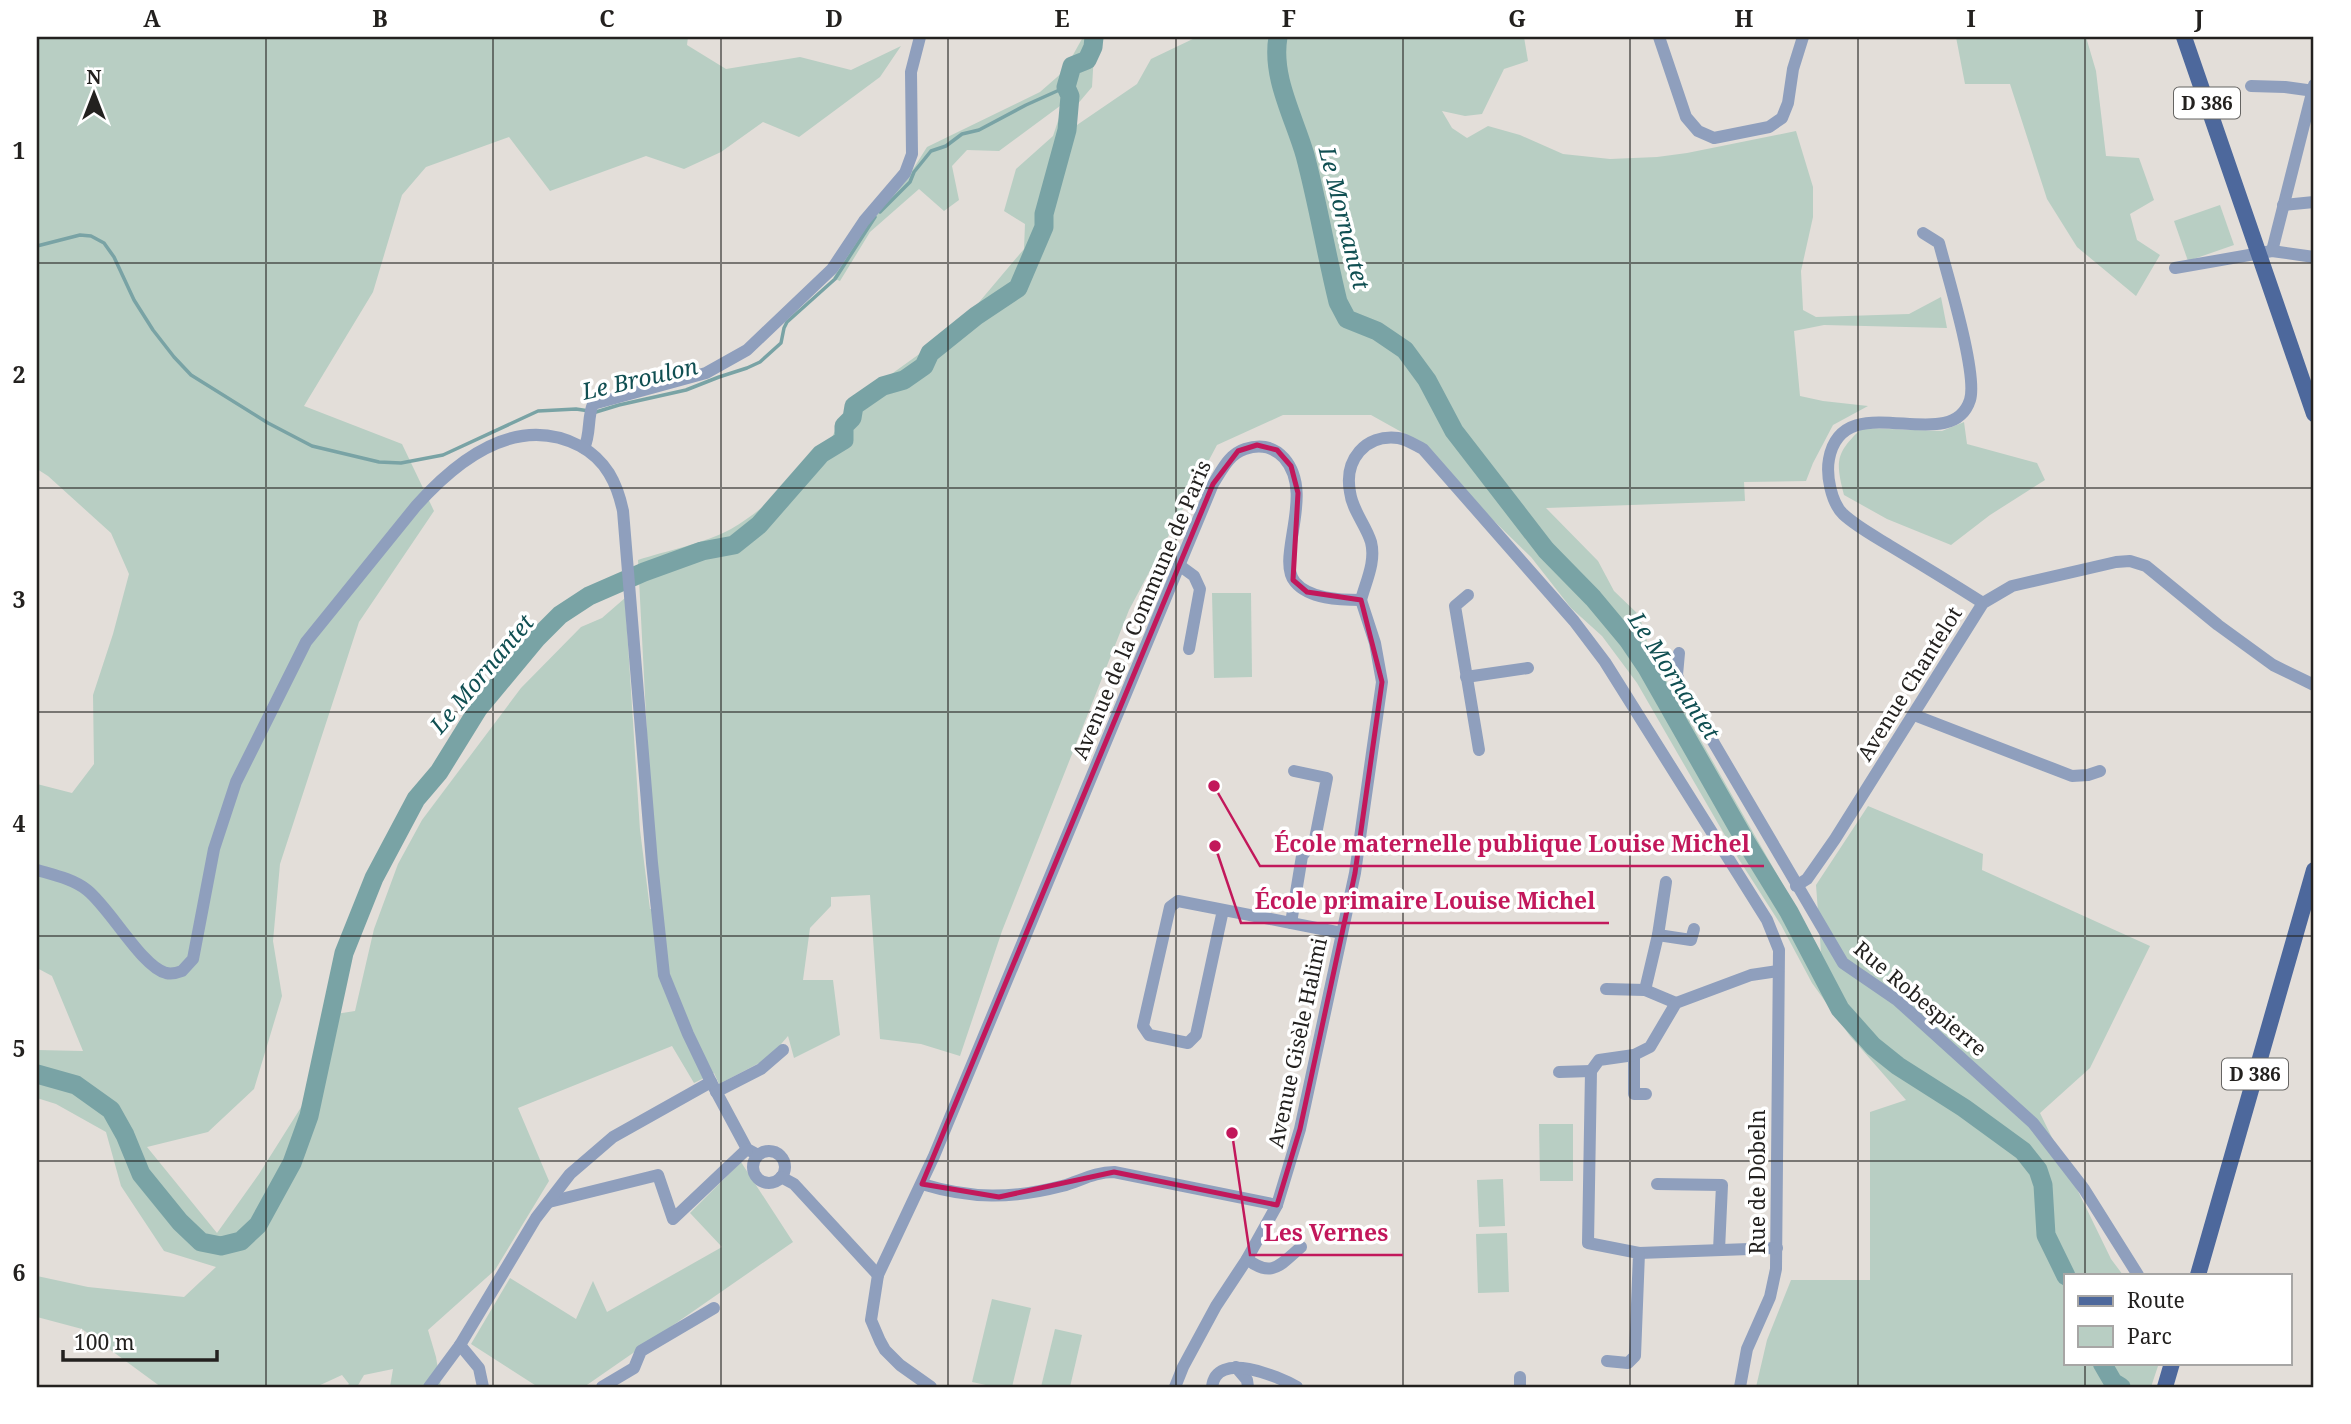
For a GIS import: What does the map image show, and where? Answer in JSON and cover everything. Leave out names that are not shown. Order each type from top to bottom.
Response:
[{"type":"main road","name":"D 386","points":[[2184,37],[2265,253],[2314,414]]},
{"type":"main road","name":"D 386","points":[[2198,1274],[2314,870]]},
{"type":"main road","points":[[2165,1387],[2172,1364]]},
{"type":"street","points":[[584,448],[589,439],[593,404],[706,373],[747,350],[831,269],[864,221],[905,173],[912,154],[914,131],[911,72],[920,37]]},
{"type":"street","points":[[1659,37],[1686,117],[1698,131],[1714,138],[1769,127],[1782,118],[1803,37]]},
{"type":"street","points":[[2251,86],[2314,89],[2283,205],[2265,253]]},
{"type":"street","points":[[2283,205],[2314,202]]},
{"type":"street","points":[[1923,233],[1940,243],[1971,370],[1970,399],[1964,411],[1952,421],[1936,424],[1859,423],[1847,429],[1832,447],[1828,461],[1829,480],[1832,495],[1842,513],[1866,531],[1983,603]]},
{"type":"street","points":[[2175,268],[2265,253],[2314,257]]},
{"type":"street","points":[[37,870],[61,877],[86,889],[107,910],[146,960],[167,973],[182,971],[193,958],[214,849],[236,782],[306,642],[416,506],[465,459],[500,442],[526,434],[555,436],[584,448],[605,466],[618,490],[629,569],[657,919],[664,975],[713,1087],[752,1152],[753,1171],[759,1180],[771,1182],[781,1177],[785,1166],[780,1156],[769,1151],[752,1152],[673,1219],[658,1175],[548,1202]]},
{"type":"street","points":[[1361,600],[1372,565],[1371,543],[1350,493],[1350,473],[1357,453],[1373,439],[1399,438],[1423,449],[1574,621],[1605,662],[1767,920],[1779,950],[1778,971],[1751,975],[1676,1003],[1650,1047],[1634,1055],[1599,1060],[1591,1071],[1588,1243],[1639,1254],[1777,1248]]},
{"type":"street","name":"Avenue de la Commune de Paris","points":[[931,1387],[900,1365],[880,1341],[871,1320],[878,1275],[922,1184],[1213,484],[1226,463],[1238,451],[1257,445],[1277,450],[1291,466],[1298,493],[1290,561],[1293,580],[1307,592],[1361,600]]},
{"type":"street","name":"Avenue Chantelot","points":[[1796,886],[1807,879],[1835,839],[1983,603],[2012,586],[2116,562],[2130,561],[2146,566],[2218,625],[2273,665],[2314,685]]},
{"type":"street","points":[[1180,565],[1194,576],[1200,589],[1189,649]]},
{"type":"street","points":[[1468,595],[1455,606],[1479,750]]},
{"type":"street","name":"Avenue Gisèle Halimi","points":[[1175,1387],[1216,1306],[1247,1259],[1277,1205],[1300,1129],[1355,873],[1382,682],[1375,643],[1361,600]]},
{"type":"street","name":"Rue Robespierre","points":[[1679,653],[1677,676],[1681,687],[1843,963],[1896,1000],[2033,1123],[2084,1189],[2137,1274]]},
{"type":"street","points":[[1466,677],[1528,668]]},
{"type":"street","points":[[1914,715],[2072,776],[2100,771]]},
{"type":"street","points":[[1292,923],[1302,856],[1315,839],[1327,778],[1294,771]]},
{"type":"street","points":[[1645,990],[1658,935],[1666,882]]},
{"type":"street","points":[[1223,910],[1196,1035],[1188,1043],[1149,1035],[1143,1026],[1170,907],[1178,901],[1342,933]]},
{"type":"street","points":[[1658,935],[1691,940],[1694,929]]},
{"type":"street","name":"Rue de Dobeln","points":[[1740,1387],[1747,1349],[1770,1297],[1776,1269],[1778,971]]},
{"type":"street","points":[[1606,989],[1645,990],[1676,1003]]},
{"type":"street","points":[[429,1387],[460,1345],[536,1218],[570,1174],[595,1151],[637,1123],[713,1087],[761,1069],[783,1050]]},
{"type":"street","points":[[1634,1055],[1634,1094],[1646,1094]]},
{"type":"street","points":[[1559,1072],[1591,1071]]},
{"type":"street","points":[[922,1184],[948,1192],[999,1197],[1038,1192],[1068,1185],[1099,1172],[1114,1172],[1277,1205]]},
{"type":"street","points":[[781,1177],[794,1184],[878,1275]]},
{"type":"street","points":[[1657,1184],[1722,1185],[1719,1250]]},
{"type":"street","points":[[1247,1259],[1259,1268],[1270,1269],[1278,1266],[1301,1247]]},
{"type":"street","points":[[1607,1361],[1628,1363],[1635,1356],[1639,1254]]},
{"type":"street","points":[[603,1387],[634,1368],[641,1351],[714,1308]]},
{"type":"street","points":[[460,1345],[479,1368],[483,1387]]},
{"type":"street","points":[[1236,1367],[1247,1380],[1248,1387]]},
{"type":"street","points":[[1212,1387],[1213,1380],[1222,1370],[1236,1367],[1252,1370],[1297,1387]]},
{"type":"highlighted area","points":[[1257,445],[1277,450],[1291,466],[1298,493],[1293,580],[1307,592],[1361,600],[1382,682],[1355,873],[1300,1129],[1277,1205],[1114,1172],[999,1197],[922,1184],[1213,484],[1238,451]]},
{"type":"green space","points":[[37,37],[688,37],[687,45],[726,69],[800,57],[851,70],[901,46],[880,77],[799,137],[763,122],[721,152],[684,169],[646,156],[550,191],[509,137],[426,167],[402,195],[373,292],[304,406],[402,444],[434,511],[359,622],[280,864],[273,941],[282,996],[254,1089],[208,1132],[147,1147],[217,1233],[259,1174],[305,1101],[323,1016],[355,1011],[374,929],[398,864],[422,820],[521,688],[581,627],[602,618],[625,598],[640,830],[650,909],[656,909],[638,560],[698,543],[746,520],[785,487],[832,437],[858,398],[943,337],[975,307],[1024,249],[1025,224],[1004,211],[1016,169],[1053,136],[1064,103],[999,151],[967,150],[952,166],[959,200],[944,211],[919,189],[870,232],[840,281],[833,278],[867,222],[905,182],[927,147],[1040,92],[1064,71],[1083,37],[1105,37],[1094,53],[1092,87],[1076,106],[1074,127],[1137,84],[1151,59],[1197,37],[1524,37],[1528,61],[1504,69],[1482,114],[1465,116],[1442,111],[1452,128],[1467,138],[1488,126],[1520,135],[1563,154],[1610,159],[1687,153],[1796,131],[1813,187],[1813,217],[1801,271],[1803,310],[1816,317],[1909,314],[1941,297],[1947,328],[1824,325],[1794,331],[1800,396],[1868,406],[1833,425],[1806,481],[1744,482],[1745,501],[1546,508],[1598,561],[1614,591],[1639,615],[1650,651],[1821,952],[1816,885],[1868,806],[1983,854],[1982,870],[2150,946],[2090,1068],[2040,1113],[2111,1259],[2122,1274],[2064,1274],[2064,1364],[2159,1364],[2151,1387],[1756,1387],[1767,1340],[1791,1280],[1870,1280],[1870,1112],[1906,1100],[1850,1036],[1812,983],[1781,925],[1738,858],[1637,683],[1602,636],[1571,608],[1531,557],[1423,444],[1371,415],[1283,415],[1217,445],[1129,610],[1002,931],[960,1056],[921,1044],[880,1039],[870,895],[831,897],[831,906],[810,928],[803,980],[833,980],[840,1035],[794,1058],[788,1036],[769,1058],[719,1084],[714,1073],[694,1083],[672,1046],[518,1108],[549,1181],[495,1270],[428,1330],[441,1387],[390,1387],[393,1369],[364,1375],[357,1387],[346,1387],[349,1384],[342,1375],[316,1387],[161,1387],[82,1329],[37,1317],[37,1276],[88,1287],[184,1297],[216,1267],[164,1251],[121,1186],[106,1132],[56,1104],[37,1098],[37,1050],[83,1051],[52,976],[37,968],[37,784],[72,793],[94,764],[93,695],[129,574],[111,533],[37,469]]},
{"type":"green space","points":[[1956,37],[2086,37],[2096,71],[2106,156],[2139,158],[2154,200],[2130,214],[2137,240],[2160,255],[2136,296],[2077,247],[2047,199],[2010,84],[1965,84]]},
{"type":"green space","points":[[2220,205],[2234,245],[2188,261],[2174,221]]},
{"type":"green space","points":[[1964,422],[1967,444],[2037,463],[2045,480],[1990,515],[1951,545],[1887,519],[1844,495],[1839,473],[1840,458],[1847,444],[1862,428],[1942,431]]},
{"type":"green space","points":[[1212,593],[1251,593],[1252,677],[1214,678]]},
{"type":"green space","points":[[1539,1124],[1573,1124],[1573,1181],[1540,1181]]},
{"type":"green space","points":[[741,1162],[793,1242],[584,1387],[538,1387],[471,1344],[510,1278],[576,1319],[593,1281],[607,1312],[722,1247],[690,1213]]},
{"type":"green space","points":[[1503,1179],[1505,1226],[1479,1227],[1477,1180]]},
{"type":"green space","points":[[1507,1233],[1509,1292],[1478,1293],[1476,1234]]},
{"type":"green space","points":[[992,1299],[1031,1308],[1012,1387],[995,1387],[972,1382]]},
{"type":"green space","points":[[1055,1329],[1082,1335],[1070,1387],[1041,1387]]},
{"type":"waterway","name":"Le Mornantet","points":[[37,1074],[76,1085],[111,1110],[141,1174],[180,1222],[201,1242],[221,1246],[241,1241],[258,1225],[292,1163],[309,1116],[344,953],[374,878],[416,799],[439,772],[478,709],[537,638],[560,615],[589,596],[702,551],[734,545],[759,525],[821,454],[844,440],[844,426],[852,418],[854,406],[883,386],[904,380],[924,366],[930,353],[976,316],[1018,288],[1044,227],[1044,214],[1067,130],[1070,96],[1066,87],[1072,66],[1087,60],[1094,37]]},
{"type":"waterway","name":"Le Mornantet","points":[[1278,37],[1281,82],[1305,155],[1338,302],[1347,319],[1377,331],[1405,350],[1427,380],[1454,431],[1546,550],[1593,598],[1628,640],[1789,912],[1840,1009],[1873,1046],[2023,1151],[2038,1170],[2043,1185],[2046,1235],[2065,1274]]},
{"type":"waterway","name":"Le Broulon","points":[[880,212],[910,182],[914,172],[931,151],[1066,87]]},
{"type":"waterway","name":"Le Broulon","points":[[37,246],[80,235],[91,236],[104,243],[153,330],[191,375],[268,423],[312,446],[379,462],[401,463],[443,455],[538,411],[576,409],[596,412],[686,390],[760,362],[781,343],[787,322],[835,279],[875,217]]},
{"type":"waterway","name":"Le Mornantet","points":[[2103,1364],[2113,1382],[2121,1387]]},
{"type":"place","name":"École maternelle publique Louise Michel","points":[[1214,786]]},
{"type":"place","name":"École primaire Louise Michel","points":[[1215,846]]},
{"type":"place","name":"Les Vernes","points":[[1232,1133]]}]
